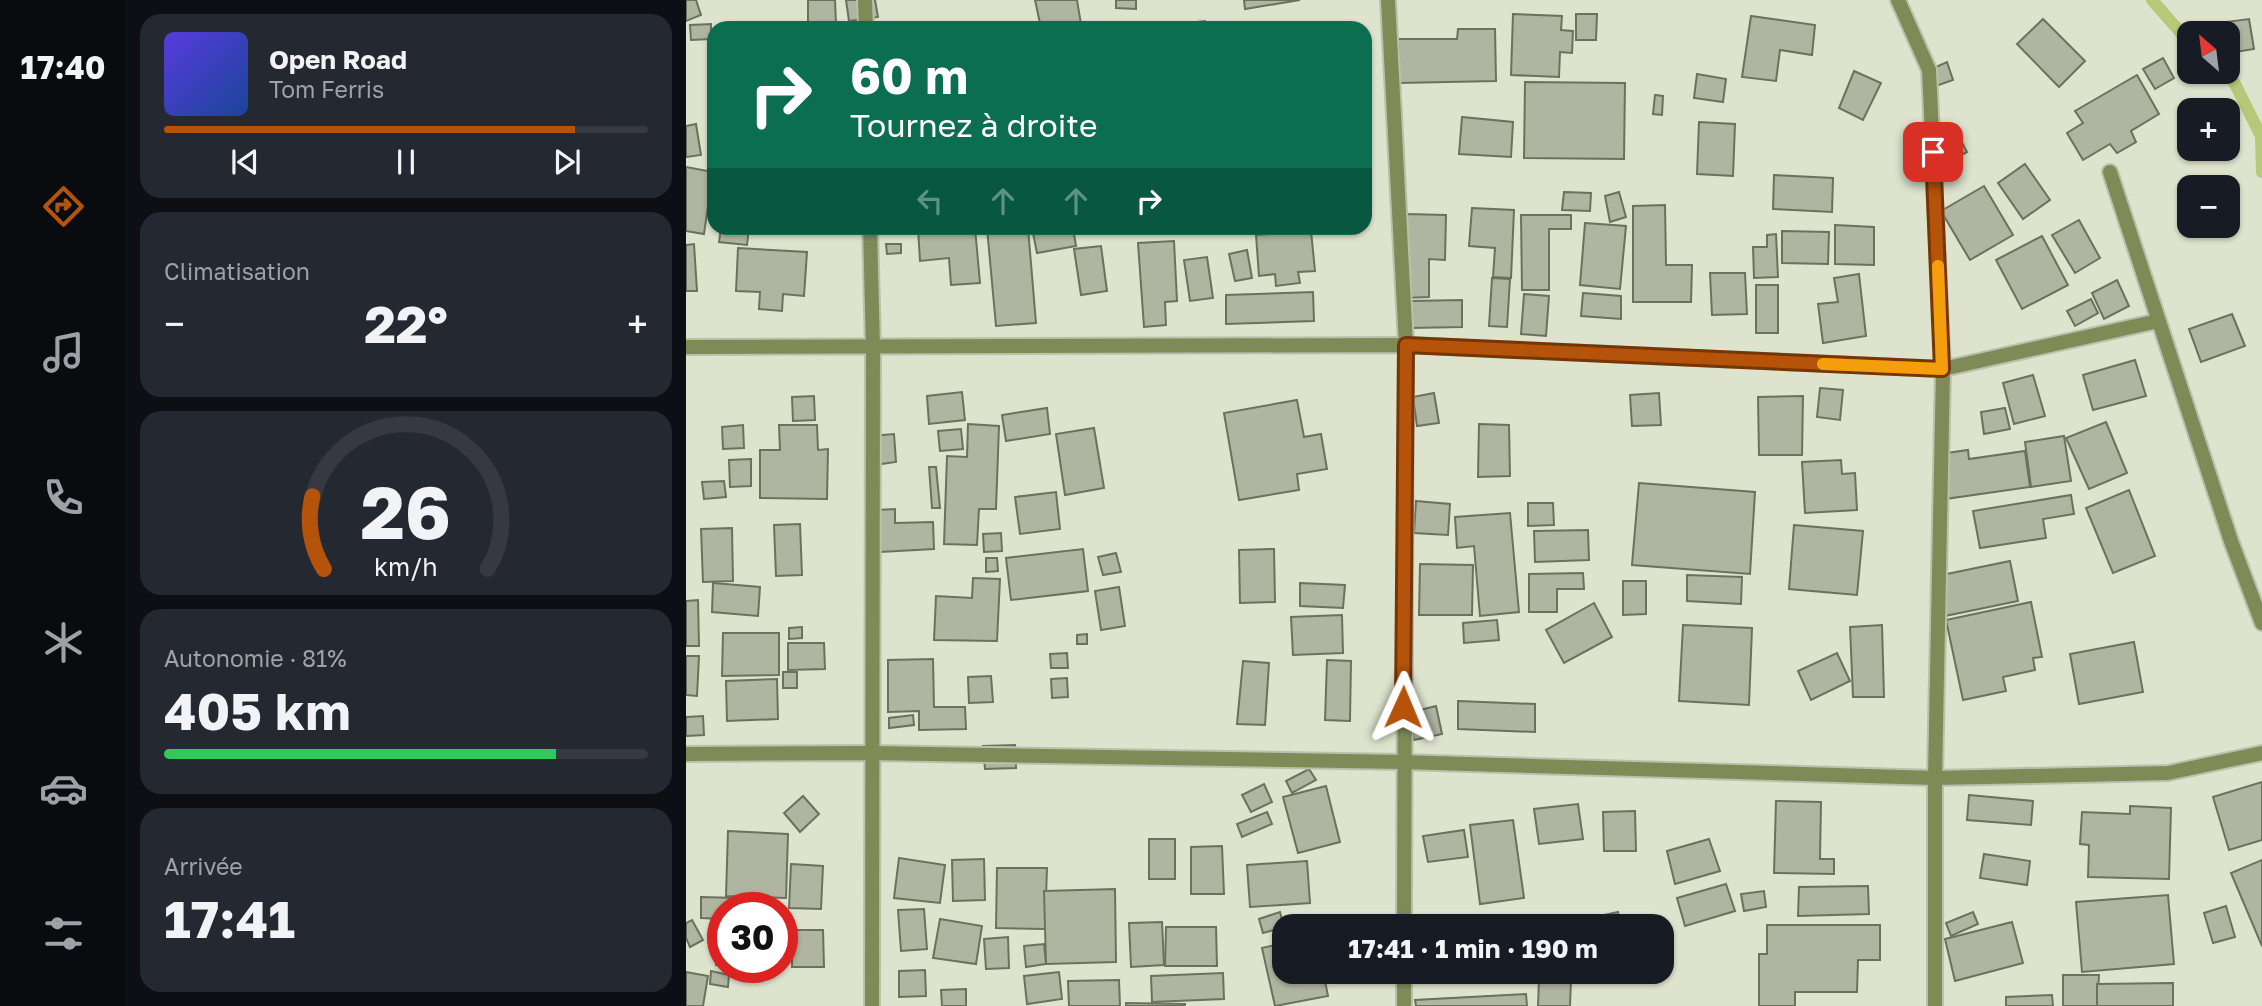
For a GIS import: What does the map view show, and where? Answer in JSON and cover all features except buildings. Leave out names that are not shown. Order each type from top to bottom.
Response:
[{"type":"street","points":[[865,0],[866,21]]},
{"type":"street","points":[[1388,0],[1406,345],[1402,762],[1404,914]]},
{"type":"street","points":[[1898,0],[1929,70],[1942,369],[1935,778],[1935,1006]]},
{"type":"street","points":[[2110,172],[2231,541],[2262,623]]},
{"type":"street","points":[[870,235],[873,348],[872,1006]]},
{"type":"street","points":[[686,347],[1406,345],[1942,369],[2158,321]]},
{"type":"street","points":[[686,754],[871,753],[1402,762],[1935,778],[2168,773],[2262,753]]},
{"type":"street","points":[[1404,984],[1404,1006]]},
{"type":"waterway","points":[[2152,0],[2177,28]]},
{"type":"waterway","points":[[2235,84],[2261,136],[2262,172]]},
{"type":"slow traffic","points":[[1823,364],[1942,369],[1938,266]]},
{"type":"route","points":[[1403,707],[1406,345],[1942,369],[1933,152]]}]
